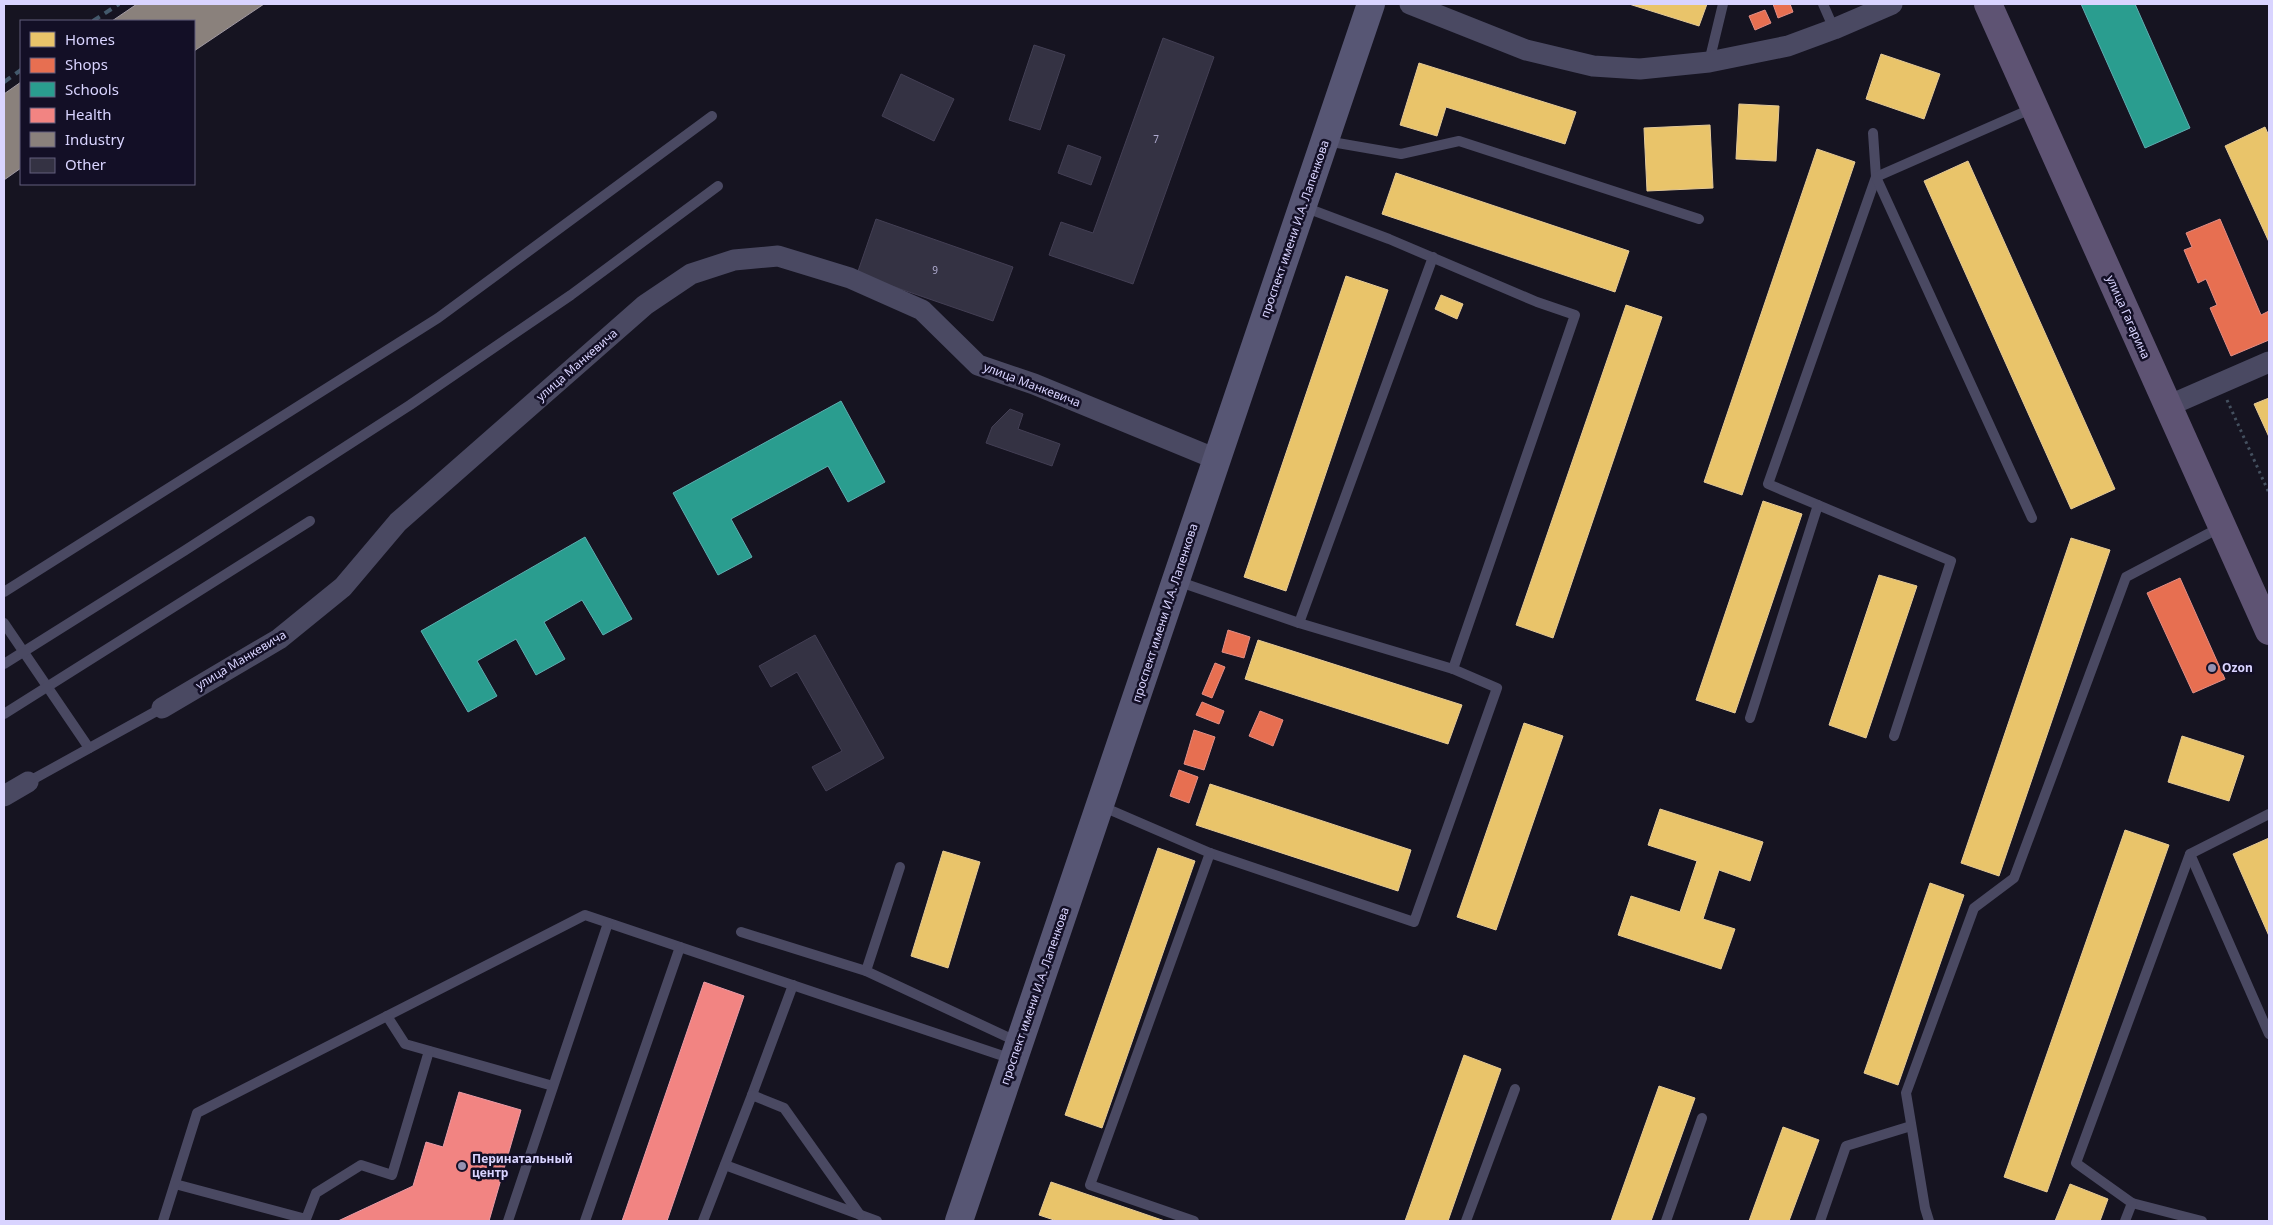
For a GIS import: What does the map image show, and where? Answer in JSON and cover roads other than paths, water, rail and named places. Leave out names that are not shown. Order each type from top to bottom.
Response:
[{"type":"main road","name":"проспект имени И.А. Лапенкова","points":[[959,1221],[1101,806],[1216,459],[1304,207],[1371,4]]},
{"type":"main road","name":"улица Гагарина","points":[[1988,4],[2269,630]]},
{"type":"street","points":[[1410,4],[1526,50],[1593,66],[1640,69],[1709,62],[1788,46],[1892,4]]},
{"type":"street","name":"улица Манкевича","points":[[162,708],[279,639],[343,586],[398,522],[645,305],[691,274],[734,260],[778,256],[850,278],[922,310],[978,365],[1034,384],[1216,459]]},
{"type":"street","points":[[2168,406],[2269,362]]},
{"type":"street","name":"улица Манкевича","points":[[4,796],[28,782]]},
{"type":"lane","points":[[1709,62],[1723,4]]},
{"type":"lane","points":[[1823,4],[1834,29]]},
{"type":"lane","points":[[1894,736],[1951,561],[1768,484],[1876,177],[2034,108]]},
{"type":"lane","points":[[4,592],[438,318],[712,116]]},
{"type":"lane","points":[[1873,133],[1876,177],[2032,518]]},
{"type":"lane","points":[[1325,140],[1401,154],[1459,141],[1699,219]]},
{"type":"lane","points":[[4,664],[410,405],[571,295],[718,186]]},
{"type":"lane","points":[[1304,207],[1432,257],[1537,302],[1574,315],[1453,669]]},
{"type":"lane","points":[[1299,623],[1432,257]]},
{"type":"lane","points":[[1750,718],[1818,505]]},
{"type":"lane","points":[[4,714],[310,521]]},
{"type":"lane","points":[[1929,1221],[1925,1208],[1906,1093],[1974,908],[2014,878],[2126,577],[2222,526]]},
{"type":"lane","points":[[1101,806],[1210,853],[1414,922],[1498,688],[1453,669],[1299,623],[1176,581]]},
{"type":"lane","points":[[4,623],[89,748]]},
{"type":"lane","name":"улица Манкевича","points":[[28,782],[162,708]]},
{"type":"lane","points":[[2202,1221],[2132,1203],[2076,1163],[2190,854],[2269,814]]},
{"type":"lane","points":[[1194,1221],[1090,1185],[1210,853]]},
{"type":"lane","points":[[2190,854],[2269,1034]]},
{"type":"lane","points":[[866,971],[900,867]]},
{"type":"lane","points":[[163,1221],[197,1113],[584,915],[793,985],[1016,1051]]},
{"type":"lane","points":[[508,1221],[608,923]]},
{"type":"lane","points":[[741,932],[866,971],[1016,1051]]},
{"type":"lane","points":[[585,1221],[680,947]]},
{"type":"lane","points":[[703,1221],[793,985]]},
{"type":"lane","points":[[388,1016],[405,1044],[553,1086]]},
{"type":"lane","points":[[175,1184],[306,1218],[316,1193],[361,1165],[392,1175],[428,1050]]},
{"type":"lane","points":[[1466,1221],[1515,1089]]},
{"type":"lane","points":[[752,1095],[784,1108],[860,1215]]},
{"type":"lane","points":[[1666,1221],[1702,1118]]},
{"type":"lane","points":[[1820,1221],[1846,1146],[1911,1126]]},
{"type":"lane","points":[[725,1165],[877,1221]]},
{"type":"lane","points":[[2125,1221],[2132,1203]]},
{"type":"railway","points":[[95,20],[119,4]]},
{"type":"railway","points":[[4,82],[20,71]]},
{"type":"place","name":"Ozon","points":[[2212,668]]},
{"type":"place","name":"Перинатальный центр","points":[[462,1166]]}]
